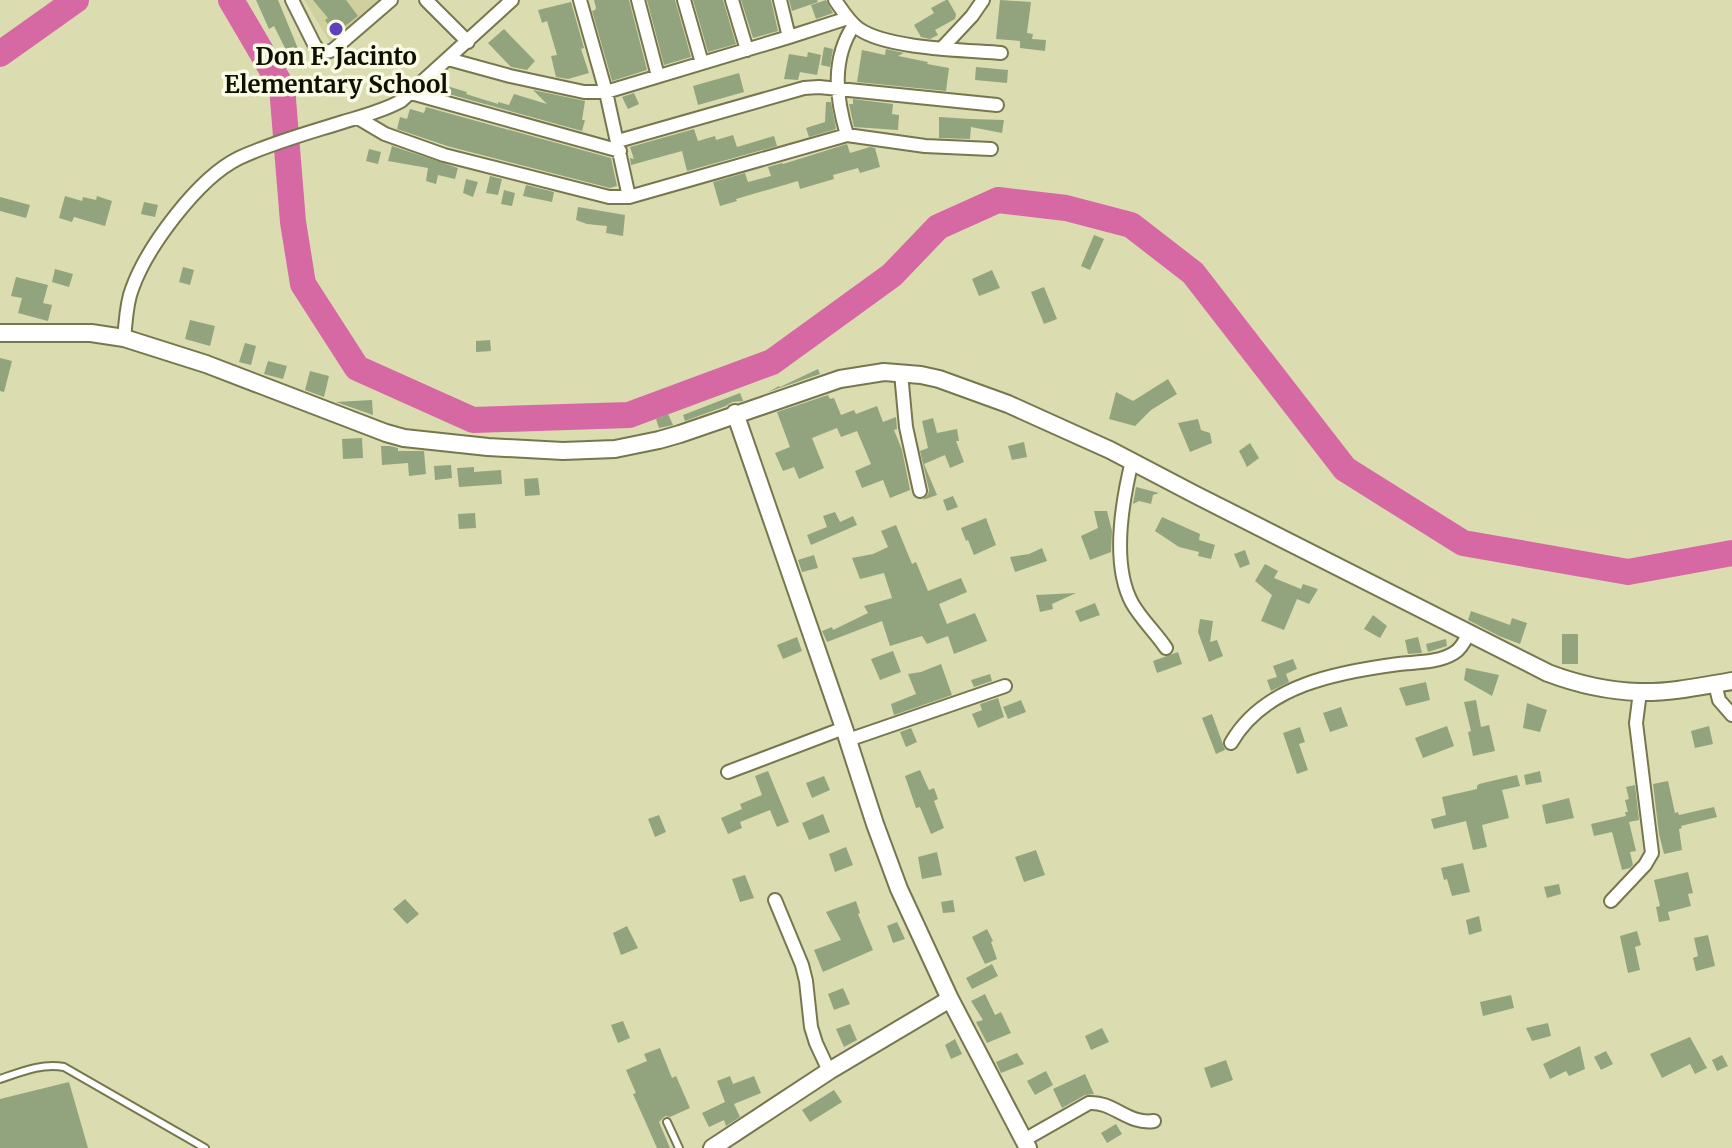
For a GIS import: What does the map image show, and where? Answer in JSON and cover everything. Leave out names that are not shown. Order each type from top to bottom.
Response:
[{"type":"street","points":[[292,0],[317,49],[325,52],[333,50],[391,0]]},
{"type":"street","points":[[426,0],[468,42]]},
{"type":"street","points":[[124,338],[131,290],[150,249],[202,186],[220,170],[237,159],[266,148],[388,108],[411,93],[512,0]]},
{"type":"street","points":[[580,0],[606,92],[629,197]]},
{"type":"street","points":[[638,0],[658,76]]},
{"type":"street","points":[[684,0],[702,63]]},
{"type":"street","points":[[732,0],[747,50]]},
{"type":"street","points":[[780,0],[789,37]]},
{"type":"street","points":[[835,0],[851,21],[870,35],[942,48],[1001,53]]},
{"type":"street","points":[[942,48],[983,0]]},
{"type":"street","points":[[448,59],[584,92],[606,92],[851,21]]},
{"type":"street","points":[[847,135],[838,88],[839,56],[851,21]]},
{"type":"street","points":[[411,93],[619,146],[804,88],[838,88],[997,105]]},
{"type":"street","points":[[358,118],[385,134],[444,155],[609,197],[629,197],[847,135],[925,146],[991,149]]},
{"type":"street","points":[[0,333],[91,333],[124,338],[206,364],[386,433],[426,441],[527,450],[615,449],[659,440],[840,379],[884,372],[939,379],[988,396],[1087,439],[1526,664],[1589,686],[1640,692],[1724,682],[1719,700],[1732,715]]},
{"type":"street","points":[[901,373],[906,427],[920,491]]},
{"type":"street","points":[[735,413],[899,889],[950,999],[1026,1144],[1089,1103],[1098,1102],[1137,1122],[1154,1121]]},
{"type":"street","points":[[1132,461],[1120,529],[1126,588],[1133,605],[1166,648]]},
{"type":"street","points":[[1231,743],[1252,715],[1299,686],[1349,672],[1448,656],[1459,649],[1468,634]]},
{"type":"street","points":[[728,772],[1005,686]]},
{"type":"street","points":[[1611,901],[1645,865],[1652,853],[1636,723],[1640,692]]},
{"type":"street","points":[[775,900],[802,965],[811,1027],[829,1071]]},
{"type":"street","points":[[712,1148],[829,1071],[950,999]]},
{"type":"lane","points":[[0,1079],[39,1067],[64,1067],[205,1148]]},
{"type":"lane","points":[[667,1122],[679,1148]]},
{"type":"shaded area","name":"Don F. Jacinto Elementary School","points":[[304,0],[382,0],[332,45]]},
{"type":"building","points":[[256,0],[278,0],[301,56],[291,60],[274,26],[269,29]]},
{"type":"building","points":[[313,0],[346,0],[358,16],[335,34],[325,20],[328,18]]},
{"type":"building","points":[[594,0],[629,0],[647,70],[612,81],[592,11],[596,8]]},
{"type":"building","points":[[647,0],[675,0],[691,57],[664,65]]},
{"type":"building","points":[[693,0],[723,0],[736,44],[708,52]]},
{"type":"building","points":[[741,0],[771,0],[778,31],[753,38]]},
{"type":"building","points":[[789,0],[817,0],[818,2],[792,11]]},
{"type":"building","points":[[826,0],[833,13],[816,19],[811,5]]},
{"type":"building","points":[[946,0],[956,14],[955,19],[935,30],[938,35],[930,39],[921,37],[914,25],[934,13],[931,8]]},
{"type":"building","points":[[1000,0],[1031,2],[1027,33],[1033,34],[1032,39],[1046,40],[1045,51],[1020,48],[1020,41],[996,39]]},
{"type":"building","points":[[571,2],[589,73],[568,79],[556,77],[551,56],[557,55],[547,21],[542,23],[538,10]]},
{"type":"building","points":[[504,29],[535,61],[527,70],[511,67],[488,43]]},
{"type":"building","points":[[824,47],[833,49],[830,67],[821,65]]},
{"type":"building","points":[[886,49],[904,53],[898,56],[949,68],[946,91],[857,82],[862,50],[885,55]]},
{"type":"building","points":[[808,52],[821,55],[817,75],[800,72],[798,80],[784,79],[789,54],[807,57]]},
{"type":"building","points":[[976,67],[1008,70],[1007,83],[975,80]]},
{"type":"building","points":[[739,73],[744,92],[698,105],[693,86]]},
{"type":"building","points":[[447,86],[498,104],[509,105],[514,94],[547,104],[533,90],[585,101],[582,131],[445,93]]},
{"type":"building","points":[[634,93],[639,104],[628,109],[622,97]]},
{"type":"building","points":[[853,99],[893,104],[892,114],[899,115],[898,130],[854,127],[849,104],[853,104]]},
{"type":"building","points":[[826,102],[831,102],[836,129],[809,137],[806,128],[825,122]]},
{"type":"building","points":[[426,107],[611,158],[617,186],[610,188],[447,146],[397,129],[400,117],[407,119],[410,109],[424,113]]},
{"type":"building","points":[[939,117],[1004,120],[1002,133],[971,127],[970,139],[939,138]]},
{"type":"building","points":[[694,129],[698,141],[733,135],[737,147],[774,136],[777,146],[687,171],[682,151],[631,165],[630,158],[634,159],[630,147]]},
{"type":"building","points":[[847,144],[850,153],[875,148],[880,167],[860,173],[858,168],[800,189],[798,181],[720,206],[713,182],[745,173],[748,182],[771,176],[768,167]]},
{"type":"building","points":[[392,146],[458,168],[455,179],[438,175],[436,184],[426,181],[428,168],[388,161]]},
{"type":"building","points":[[369,149],[381,152],[378,164],[366,161]]},
{"type":"building","points":[[490,176],[502,179],[498,195],[486,193]]},
{"type":"building","points":[[466,179],[478,182],[473,197],[463,193]]},
{"type":"building","points":[[526,185],[554,192],[552,202],[523,196]]},
{"type":"building","points":[[504,190],[515,193],[512,206],[501,204]]},
{"type":"building","points":[[65,196],[82,201],[83,197],[96,200],[97,196],[112,201],[105,226],[74,217],[72,222],[59,218]]},
{"type":"building","points":[[0,197],[30,205],[26,218],[0,211]]},
{"type":"building","points":[[144,202],[158,205],[155,217],[141,214]]},
{"type":"building","points":[[578,207],[625,215],[623,236],[606,233],[607,226],[576,220]]},
{"type":"building","points":[[1094,235],[1104,239],[1090,270],[1081,266]]},
{"type":"building","points":[[183,267],[194,270],[190,285],[179,282]]},
{"type":"building","points":[[55,269],[73,274],[69,287],[52,282]]},
{"type":"building","points":[[992,270],[1000,288],[979,296],[972,279]]},
{"type":"building","points":[[16,277],[48,285],[43,303],[52,305],[48,321],[18,313],[22,298],[11,296]]},
{"type":"building","points":[[1044,287],[1057,319],[1044,324],[1031,292]]},
{"type":"building","points":[[190,320],[215,326],[210,346],[185,339]]},
{"type":"building","points":[[490,340],[491,351],[476,352],[476,341]]},
{"type":"building","points":[[245,343],[256,346],[251,365],[239,362]]},
{"type":"building","points":[[0,358],[12,361],[4,392],[0,391]]},
{"type":"building","points":[[268,361],[287,366],[283,379],[264,374]]},
{"type":"building","points":[[818,369],[820,374],[768,392],[779,386]]},
{"type":"building","points":[[310,371],[329,376],[324,397],[305,390]]},
{"type":"building","points":[[1168,379],[1177,394],[1151,410],[1135,426],[1109,419],[1116,392],[1133,401]]},
{"type":"building","points":[[740,393],[743,401],[732,402],[685,421],[683,415]]},
{"type":"building","points":[[828,395],[830,399],[834,398],[841,415],[854,410],[856,414],[877,406],[883,422],[896,417],[897,429],[894,430],[902,450],[910,490],[890,498],[883,480],[862,488],[855,471],[871,464],[857,431],[841,437],[837,428],[812,438],[824,468],[799,479],[794,467],[783,471],[775,453],[790,447],[777,412]]},
{"type":"building","points":[[372,400],[373,415],[336,402]]},
{"type":"building","points":[[668,414],[673,425],[659,428],[656,419]]},
{"type":"building","points":[[933,418],[937,433],[957,429],[959,441],[956,441],[964,462],[950,468],[945,455],[924,464],[937,495],[923,500],[929,490],[920,451],[928,448],[922,421]]},
{"type":"building","points":[[1198,419],[1201,430],[1210,433],[1212,443],[1190,452],[1178,423]]},
{"type":"building","points":[[362,438],[363,458],[343,459],[342,439]]},
{"type":"building","points":[[1024,442],[1027,457],[1012,460],[1008,446]]},
{"type":"building","points":[[1250,443],[1259,458],[1247,467],[1239,451]]},
{"type":"building","points":[[381,446],[398,448],[398,451],[424,451],[426,474],[409,476],[408,463],[382,465]]},
{"type":"building","points":[[451,465],[452,478],[435,480],[434,466]]},
{"type":"building","points":[[474,467],[474,472],[501,470],[502,484],[459,487],[457,468]]},
{"type":"building","points":[[538,478],[540,495],[525,496],[524,479]]},
{"type":"building","points":[[1136,487],[1159,493],[1153,495],[1151,504],[1139,501],[1133,504]]},
{"type":"building","points":[[953,496],[958,507],[947,511],[943,500]]},
{"type":"building","points":[[1094,511],[1107,511],[1112,531],[1111,552],[1090,560],[1081,536],[1098,528]]},
{"type":"building","points":[[835,512],[840,522],[853,516],[857,525],[811,545],[807,535],[827,527],[823,516]]},
{"type":"building","points":[[475,513],[476,528],[459,529],[458,514]]},
{"type":"building","points":[[1162,517],[1200,534],[1199,540],[1215,545],[1211,559],[1179,547],[1155,531]]},
{"type":"building","points":[[986,518],[996,545],[974,555],[961,528]]},
{"type":"building","points":[[896,525],[912,564],[916,562],[928,591],[961,578],[967,592],[939,604],[947,624],[975,613],[987,641],[954,654],[948,636],[927,644],[922,636],[890,646],[882,621],[827,642],[822,631],[832,627],[833,630],[868,613],[864,606],[892,598],[884,573],[860,579],[852,558],[888,547],[881,531]]},
{"type":"building","points":[[1042,548],[1047,561],[1015,572],[1010,557]]},
{"type":"building","points":[[1245,550],[1250,564],[1240,568],[1234,554]]},
{"type":"building","points":[[814,555],[818,568],[802,572],[798,560]]},
{"type":"building","points":[[1265,564],[1278,571],[1274,578],[1301,589],[1303,584],[1318,589],[1309,604],[1297,599],[1284,630],[1261,621],[1272,595],[1255,581]]},
{"type":"building","points":[[1076,593],[1052,604],[1053,609],[1040,612],[1036,595]]},
{"type":"building","points":[[1095,603],[1100,615],[1080,622],[1075,611]]},
{"type":"building","points":[[1471,611],[1510,625],[1512,618],[1527,623],[1520,644],[1468,620]]},
{"type":"building","points":[[1373,615],[1387,626],[1380,638],[1364,629]]},
{"type":"building","points":[[1200,619],[1213,621],[1210,642],[1217,640],[1223,656],[1209,662],[1198,632]]},
{"type":"building","points":[[1562,634],[1578,634],[1578,664],[1562,664]]},
{"type":"building","points":[[797,637],[802,651],[783,659],[777,645]]},
{"type":"building","points":[[1418,637],[1422,653],[1408,654],[1405,640]]},
{"type":"building","points":[[1446,639],[1447,646],[1428,652],[1426,644]]},
{"type":"building","points":[[893,651],[901,672],[880,680],[871,659]]},
{"type":"building","points":[[1178,652],[1182,664],[1157,673],[1153,661]]},
{"type":"building","points":[[1293,659],[1297,669],[1286,674],[1289,682],[1271,691],[1267,680],[1277,677],[1273,666]]},
{"type":"building","points":[[941,664],[952,695],[894,715],[891,704],[916,694],[908,674]]},
{"type":"building","points":[[1466,668],[1499,675],[1492,696],[1464,680]]},
{"type":"building","points":[[990,674],[992,681],[974,687],[971,680]]},
{"type":"building","points":[[1426,682],[1430,700],[1406,706],[1399,688]]},
{"type":"building","points":[[998,698],[1004,717],[978,728],[972,714],[982,710],[980,704]]},
{"type":"building","points":[[1021,700],[1026,712],[1008,719],[1003,707]]},
{"type":"building","points":[[1476,700],[1481,727],[1489,725],[1495,751],[1473,756],[1464,702]]},
{"type":"building","points":[[1527,703],[1547,710],[1540,732],[1523,728]]},
{"type":"building","points":[[1341,707],[1348,726],[1330,732],[1323,713]]},
{"type":"building","points":[[1212,714],[1225,750],[1216,754],[1202,718]]},
{"type":"building","points":[[1447,726],[1454,746],[1423,758],[1415,738]]},
{"type":"building","points":[[1709,726],[1713,744],[1695,748],[1691,731]]},
{"type":"building","points":[[1300,727],[1305,742],[1299,744],[1308,770],[1297,774],[1283,733]]},
{"type":"building","points":[[911,728],[917,742],[906,747],[900,732]]},
{"type":"building","points":[[920,770],[929,790],[934,788],[938,799],[934,801],[944,828],[931,834],[920,807],[916,808],[905,776]]},
{"type":"building","points":[[768,771],[789,822],[777,827],[770,810],[740,822],[742,828],[728,834],[721,818],[742,809],[740,804],[762,795],[755,776]]},
{"type":"building","points":[[1540,771],[1542,782],[1526,785],[1524,775]]},
{"type":"building","points":[[1517,775],[1520,786],[1502,790],[1509,818],[1482,825],[1487,847],[1473,850],[1466,821],[1434,829],[1431,819],[1446,815],[1442,797]]},
{"type":"building","points":[[824,776],[830,790],[812,798],[806,783]]},
{"type":"building","points":[[1668,781],[1675,813],[1679,815],[1714,807],[1717,817],[1681,826],[1682,850],[1664,854],[1653,784]]},
{"type":"building","points":[[1635,785],[1639,820],[1629,822],[1636,851],[1630,852],[1633,865],[1622,870],[1612,832],[1594,836],[1591,824],[1626,816],[1625,800],[1629,799],[1626,787]]},
{"type":"building","points":[[1569,798],[1574,818],[1546,824],[1542,805]]},
{"type":"building","points":[[823,814],[830,832],[809,840],[802,823]]},
{"type":"building","points":[[659,815],[666,832],[655,837],[648,819]]},
{"type":"building","points":[[846,847],[853,865],[835,872],[829,854]]},
{"type":"building","points":[[1036,850],[1045,875],[1024,882],[1015,857]]},
{"type":"building","points":[[937,852],[942,875],[922,879],[918,857]]},
{"type":"building","points":[[1463,863],[1470,892],[1452,896],[1441,868]]},
{"type":"building","points":[[1688,872],[1693,893],[1688,894],[1691,906],[1668,912],[1670,920],[1659,922],[1656,907],[1660,906],[1654,880]]},
{"type":"building","points":[[745,875],[754,898],[740,902],[732,879]]},
{"type":"building","points":[[1559,884],[1561,894],[1547,898],[1544,887]]},
{"type":"building","points":[[405,899],[419,914],[407,924],[393,909]]},
{"type":"building","points":[[953,900],[955,912],[943,913],[941,902]]},
{"type":"building","points":[[856,901],[873,950],[823,972],[814,950],[841,940],[826,912]]},
{"type":"building","points":[[1479,916],[1482,931],[1469,935],[1466,920]]},
{"type":"building","points":[[897,922],[905,939],[893,943],[887,926]]},
{"type":"building","points":[[627,926],[638,948],[621,955],[613,933]]},
{"type":"building","points":[[987,929],[997,959],[985,964],[972,937]]},
{"type":"building","points":[[1637,931],[1641,945],[1635,947],[1640,970],[1628,973],[1620,936]]},
{"type":"building","points":[[1708,935],[1715,966],[1696,971],[1693,958],[1698,956],[1694,938]]},
{"type":"building","points":[[992,964],[998,976],[972,989],[966,978]]},
{"type":"building","points":[[843,988],[850,1004],[834,1010],[828,994]]},
{"type":"building","points":[[985,994],[995,1015],[1001,1012],[1011,1033],[987,1043],[976,1022],[983,1020],[971,1001]]},
{"type":"building","points":[[1511,995],[1514,1008],[1483,1016],[1480,1002]]},
{"type":"building","points":[[623,1021],[630,1038],[618,1043],[611,1025]]},
{"type":"building","points":[[1548,1023],[1551,1036],[1532,1041],[1526,1028]]},
{"type":"building","points":[[850,1024],[857,1040],[844,1047],[836,1029]]},
{"type":"building","points":[[1102,1028],[1109,1042],[1091,1050],[1085,1036]]},
{"type":"building","points":[[1690,1037],[1707,1068],[1695,1074],[1690,1064],[1662,1078],[1650,1054]]},
{"type":"building","points":[[955,1039],[962,1054],[951,1059],[945,1045]]},
{"type":"building","points":[[1580,1046],[1585,1069],[1569,1076],[1566,1071],[1550,1079],[1543,1064]]},
{"type":"building","points":[[660,1048],[672,1078],[676,1076],[690,1108],[670,1117],[665,1116],[659,1122],[670,1148],[657,1148],[626,1070],[647,1061],[644,1054]]},
{"type":"building","points":[[1606,1051],[1613,1064],[1601,1070],[1594,1057]]},
{"type":"building","points":[[1017,1053],[1024,1064],[1001,1073],[996,1062]]},
{"type":"building","points":[[1722,1055],[1728,1066],[1717,1071],[1712,1060]]},
{"type":"building","points":[[1226,1060],[1233,1080],[1211,1088],[1204,1068]]},
{"type":"building","points":[[1046,1071],[1053,1085],[1035,1095],[1027,1081]]},
{"type":"building","points":[[1085,1074],[1094,1094],[1085,1095],[1062,1108],[1053,1089]]},
{"type":"building","points":[[730,1076],[733,1084],[754,1076],[761,1093],[734,1104],[740,1117],[726,1126],[724,1120],[709,1127],[702,1113],[725,1102],[717,1081]]},
{"type":"building","points":[[69,1082],[88,1148],[0,1148],[0,1099]]},
{"type":"building","points":[[834,1090],[842,1102],[810,1122],[802,1110]]},
{"type":"building","points":[[1116,1124],[1122,1134],[1107,1143],[1101,1133]]},
{"type":"waterway","points":[[0,54],[76,0]]},
{"type":"waterway","points":[[231,0],[282,87],[293,222],[303,284],[357,368],[473,420],[629,415],[772,362],[892,275],[938,227],[998,200],[1066,208],[1131,225],[1193,273],[1345,469],[1463,543],[1628,572],[1732,553]]},
{"type":"place","name":"Don F. Jacinto Elementary School","points":[[336,29]]}]
